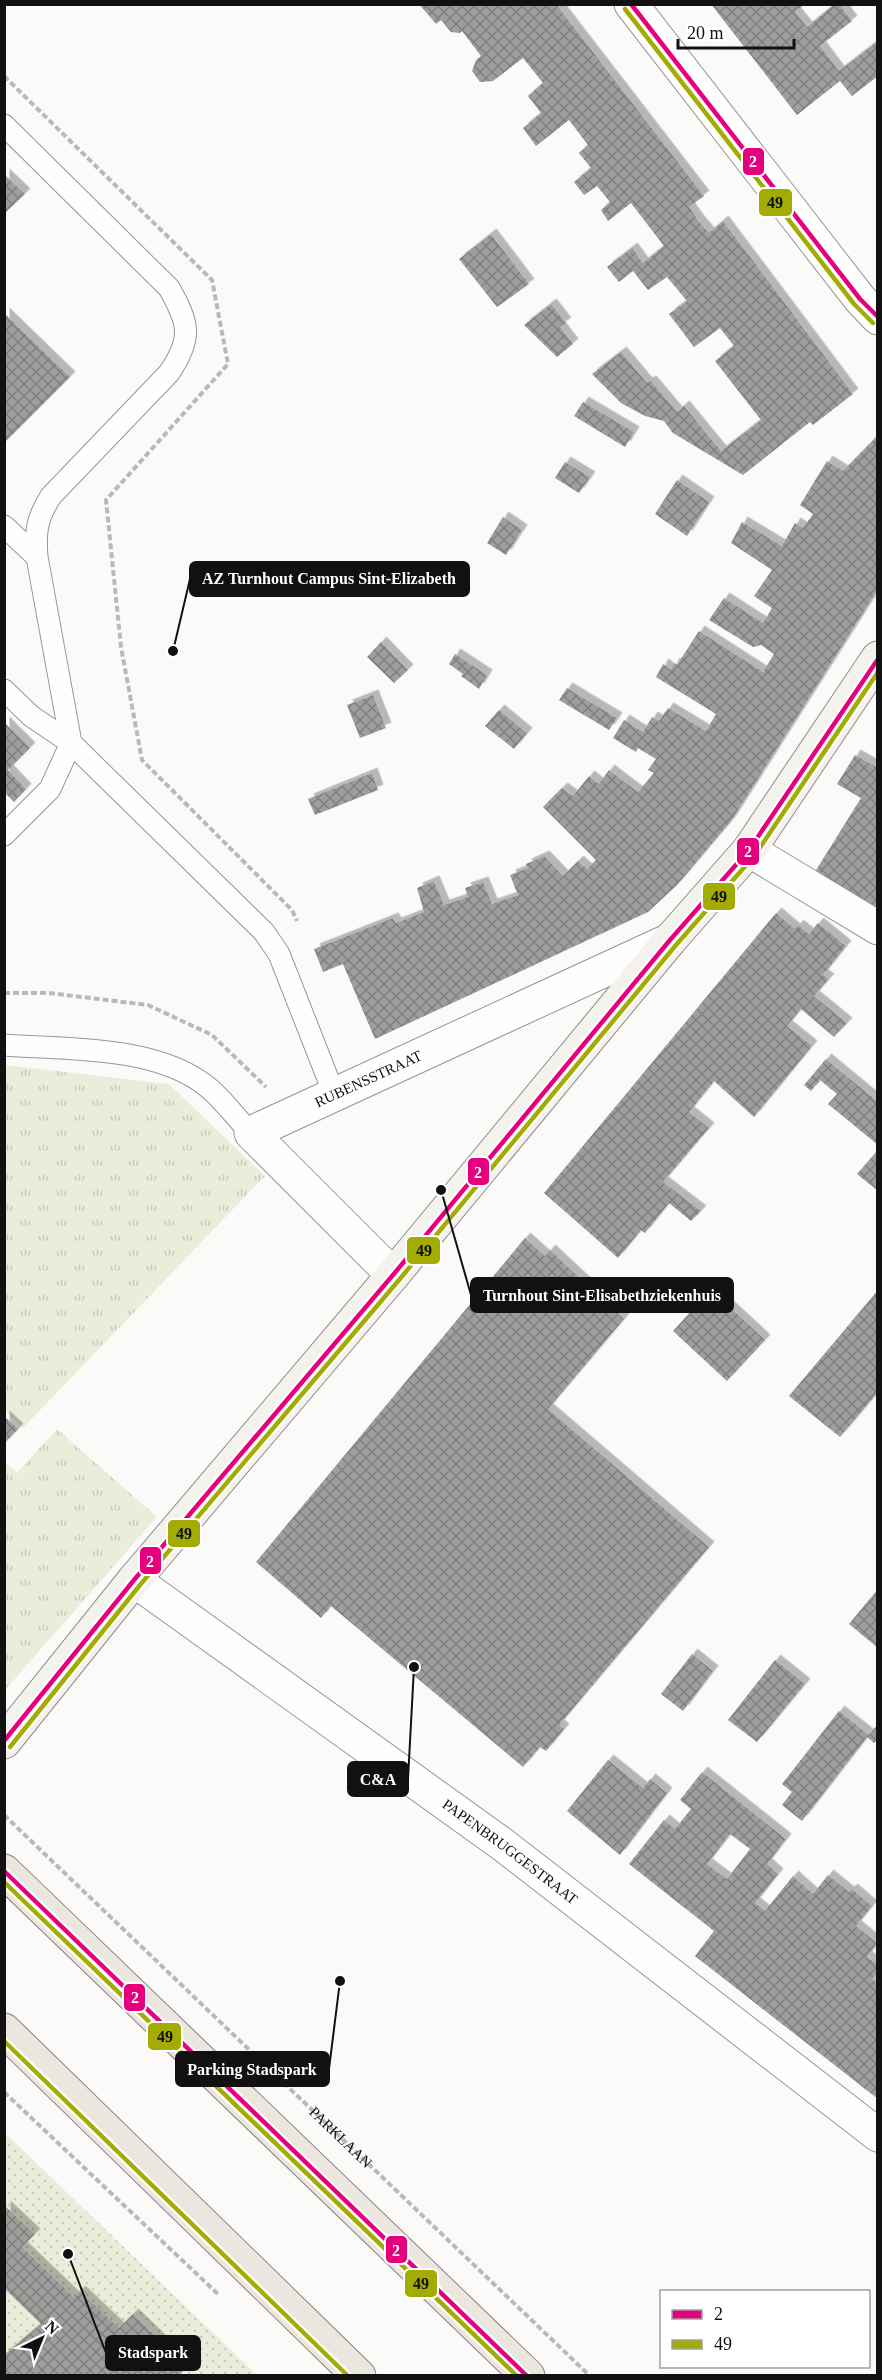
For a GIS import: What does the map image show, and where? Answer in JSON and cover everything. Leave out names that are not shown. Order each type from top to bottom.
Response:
[{"type":"main road","points":[[4,1871],[528,2376]]},
{"type":"main road","points":[[4,2030],[359,2376]]},
{"type":"street","points":[[631,4],[852,290],[878,318]]},
{"type":"street","name":"RUBENSSTRAAT","points":[[4,1742],[134,1580],[393,1275],[670,940],[749,850],[878,658]]},
{"type":"street","points":[[749,850],[878,928]]},
{"type":"street","name":"RUBENSSTRAAT","points":[[251,1133],[670,940]]},
{"type":"street","points":[[251,1133],[393,1275]]},
{"type":"street","name":"PAPENBRUGGESTRAAT","points":[[134,1580],[502,1844],[878,2135]]},
{"type":"lane","points":[[4,125],[169,288],[182,310],[186,332],[183,353],[169,373],[51,496],[40,513],[35,536],[37,557],[71,742],[50,789],[4,835]]},
{"type":"lane","points":[[4,526],[37,557]]},
{"type":"lane","points":[[4,690],[31,716],[71,742],[264,932],[279,954],[334,1094]]},
{"type":"lane","points":[[4,1045],[126,1054],[165,1063],[187,1073],[210,1089],[251,1133]]},
{"type":"path","points":[[4,76],[212,280],[228,364],[106,500],[121,647],[142,760],[292,910],[301,931]]},
{"type":"path","name":"PARKLAAN","points":[[4,1815],[590,2376]]},
{"type":"path","points":[[4,2092],[227,2303]]},
{"type":"green space","points":[[5,1065],[169,1084],[265,1176],[23,1428],[5,1410]]},
{"type":"green space","points":[[57,1429],[157,1517],[5,1690],[5,1462],[17,1473]]},
{"type":"green space","points":[[5,2133],[257,2375],[5,2375]]},
{"type":"building","points":[[419,4],[556,4],[704,196],[689,207],[698,220],[709,233],[723,221],[853,394],[813,425],[810,422],[743,475],[673,433],[664,421],[645,416],[621,403],[592,374],[621,352],[647,383],[651,381],[677,412],[684,406],[721,451],[761,420],[715,361],[734,346],[720,328],[694,347],[669,314],[687,301],[667,277],[648,290],[633,271],[619,282],[607,267],[632,248],[643,263],[664,246],[631,203],[608,221],[601,210],[610,202],[597,186],[584,195],[574,182],[591,168],[579,153],[588,145],[569,120],[536,146],[523,128],[541,113],[528,96],[543,83],[523,58],[493,81],[480,82],[472,71],[476,60],[481,56],[462,31],[460,33],[451,32],[441,20],[436,24]]},
{"type":"building","points":[[711,4],[805,4],[795,12],[807,27],[835,4],[839,4],[852,21],[820,46],[839,71],[878,41],[878,76],[852,96],[840,81],[797,115]]},
{"type":"building","points":[[4,174],[25,194],[4,214]]},
{"type":"building","points":[[491,234],[529,284],[497,307],[459,259]]},
{"type":"building","points":[[551,304],[566,323],[560,327],[573,344],[557,357],[524,325]]},
{"type":"building","points":[[4,313],[70,377],[4,443]]},
{"type":"building","points":[[583,402],[634,432],[625,447],[574,416]]},
{"type":"building","points":[[878,435],[878,589],[731,821],[677,885],[648,912],[375,1039],[343,964],[323,972],[314,949],[393,918],[396,923],[424,912],[417,888],[434,881],[444,905],[468,897],[465,888],[483,882],[492,904],[518,895],[510,875],[528,868],[526,864],[544,856],[563,876],[578,861],[587,869],[596,860],[543,807],[562,788],[573,796],[589,776],[599,784],[609,770],[638,792],[654,773],[648,770],[656,759],[638,748],[636,752],[613,738],[624,720],[643,732],[652,717],[659,721],[668,708],[706,731],[716,714],[656,677],[663,664],[671,670],[674,663],[677,665],[699,631],[763,672],[774,654],[761,645],[753,647],[709,620],[724,598],[763,623],[772,608],[754,596],[772,570],[731,543],[742,522],[782,546],[795,523],[803,528],[813,514],[800,505],[827,461],[843,471]]},
{"type":"building","points":[[565,462],[590,477],[579,493],[555,478]]},
{"type":"building","points":[[677,480],[709,502],[687,536],[655,514]]},
{"type":"building","points":[[503,517],[522,530],[506,555],[487,543]]},
{"type":"building","points":[[381,642],[408,670],[394,683],[367,657]]},
{"type":"building","points":[[455,654],[487,675],[479,689],[449,664]]},
{"type":"building","points":[[567,688],[617,718],[609,730],[559,700]]},
{"type":"building","points":[[373,695],[386,728],[360,738],[347,705]]},
{"type":"building","points":[[499,710],[527,733],[514,749],[485,726]]},
{"type":"building","points":[[4,722],[30,748],[8,770],[26,789],[14,802],[4,792]]},
{"type":"building","points":[[855,755],[878,768],[878,912],[813,875],[861,798],[837,784]]},
{"type":"building","points":[[372,773],[378,790],[315,815],[308,799]]},
{"type":"building","points":[[776,913],[795,929],[798,925],[809,934],[818,923],[846,946],[823,975],[829,979],[814,996],[847,1023],[834,1037],[801,1009],[787,1026],[812,1046],[754,1117],[714,1081],[689,1112],[709,1128],[663,1182],[701,1211],[691,1221],[669,1203],[645,1233],[641,1230],[618,1258],[544,1193]]},
{"type":"building","points":[[826,1059],[878,1102],[878,1145],[828,1104],[837,1094],[820,1080],[811,1091],[804,1085]]},
{"type":"building","points":[[878,1150],[878,1191],[857,1174]]},
{"type":"building","points":[[525,1238],[545,1256],[550,1250],[624,1319],[548,1409],[709,1547],[559,1725],[564,1729],[546,1751],[540,1747],[523,1767],[331,1606],[321,1618],[256,1562]]},
{"type":"building","points":[[711,1290],[765,1340],[727,1381],[673,1331]]},
{"type":"building","points":[[878,1290],[878,1392],[840,1437],[789,1396]]},
{"type":"building","points":[[4,1416],[18,1429],[4,1444]]},
{"type":"building","points":[[878,1589],[878,1648],[849,1624]]},
{"type":"building","points":[[692,1654],[713,1671],[683,1711],[661,1694]]},
{"type":"building","points":[[775,1660],[805,1684],[757,1742],[728,1720]]},
{"type":"building","points":[[839,1711],[869,1735],[878,1724],[878,1739],[874,1743],[867,1737],[802,1821],[782,1805],[792,1792],[782,1784]]},
{"type":"building","points":[[608,1760],[643,1788],[650,1779],[667,1793],[620,1855],[567,1811]]},
{"type":"building","points":[[702,1772],[786,1839],[767,1864],[778,1874],[755,1903],[765,1911],[793,1876],[813,1894],[828,1875],[849,1892],[852,1889],[872,1906],[856,1926],[877,1943],[867,1957],[878,1965],[878,1971],[872,1979],[878,1983],[878,2099],[695,1956],[714,1931],[629,1864],[664,1820],[675,1829],[691,1809],[680,1800]],"holes":[[[730,1834],[750,1849],[727,1879],[707,1864]]]},
{"type":"building","points":[[5,2206],[35,2234],[22,2247],[74,2297],[80,2291],[119,2328],[133,2314],[187,2366],[179,2376],[4,2376],[4,2355],[41,2324],[5,2289]]},
{"type":"transit line","name":"2","points":[[631,4],[860,299],[878,317]]},
{"type":"transit line","name":"49","points":[[625,9],[854,304],[873,323]]},
{"type":"transit line","name":"2","points":[[4,1741],[134,1580],[393,1275],[670,940],[749,850],[878,659]]},
{"type":"transit line","name":"49","points":[[10,1747],[140,1585],[399,1280],[676,945],[755,855],[878,672]]},
{"type":"transit line","name":"2","points":[[4,1871],[527,2376]]},
{"type":"transit line","name":"49","points":[[4,1882],[517,2376]]},
{"type":"transit line","name":"49","points":[[4,2041],[348,2376]]},
{"type":"place","name":"AZ Turnhout Campus Sint-Elizabeth","points":[[173,651]]},
{"type":"place","name":"Turnhout Sint-Elisabethziekenhuis","points":[[441,1190]]},
{"type":"place","name":"C&A","points":[[414,1667]]},
{"type":"place","name":"Parking Stadspark","points":[[340,1981]]},
{"type":"place","name":"Stadspark","points":[[68,2254]]}]
